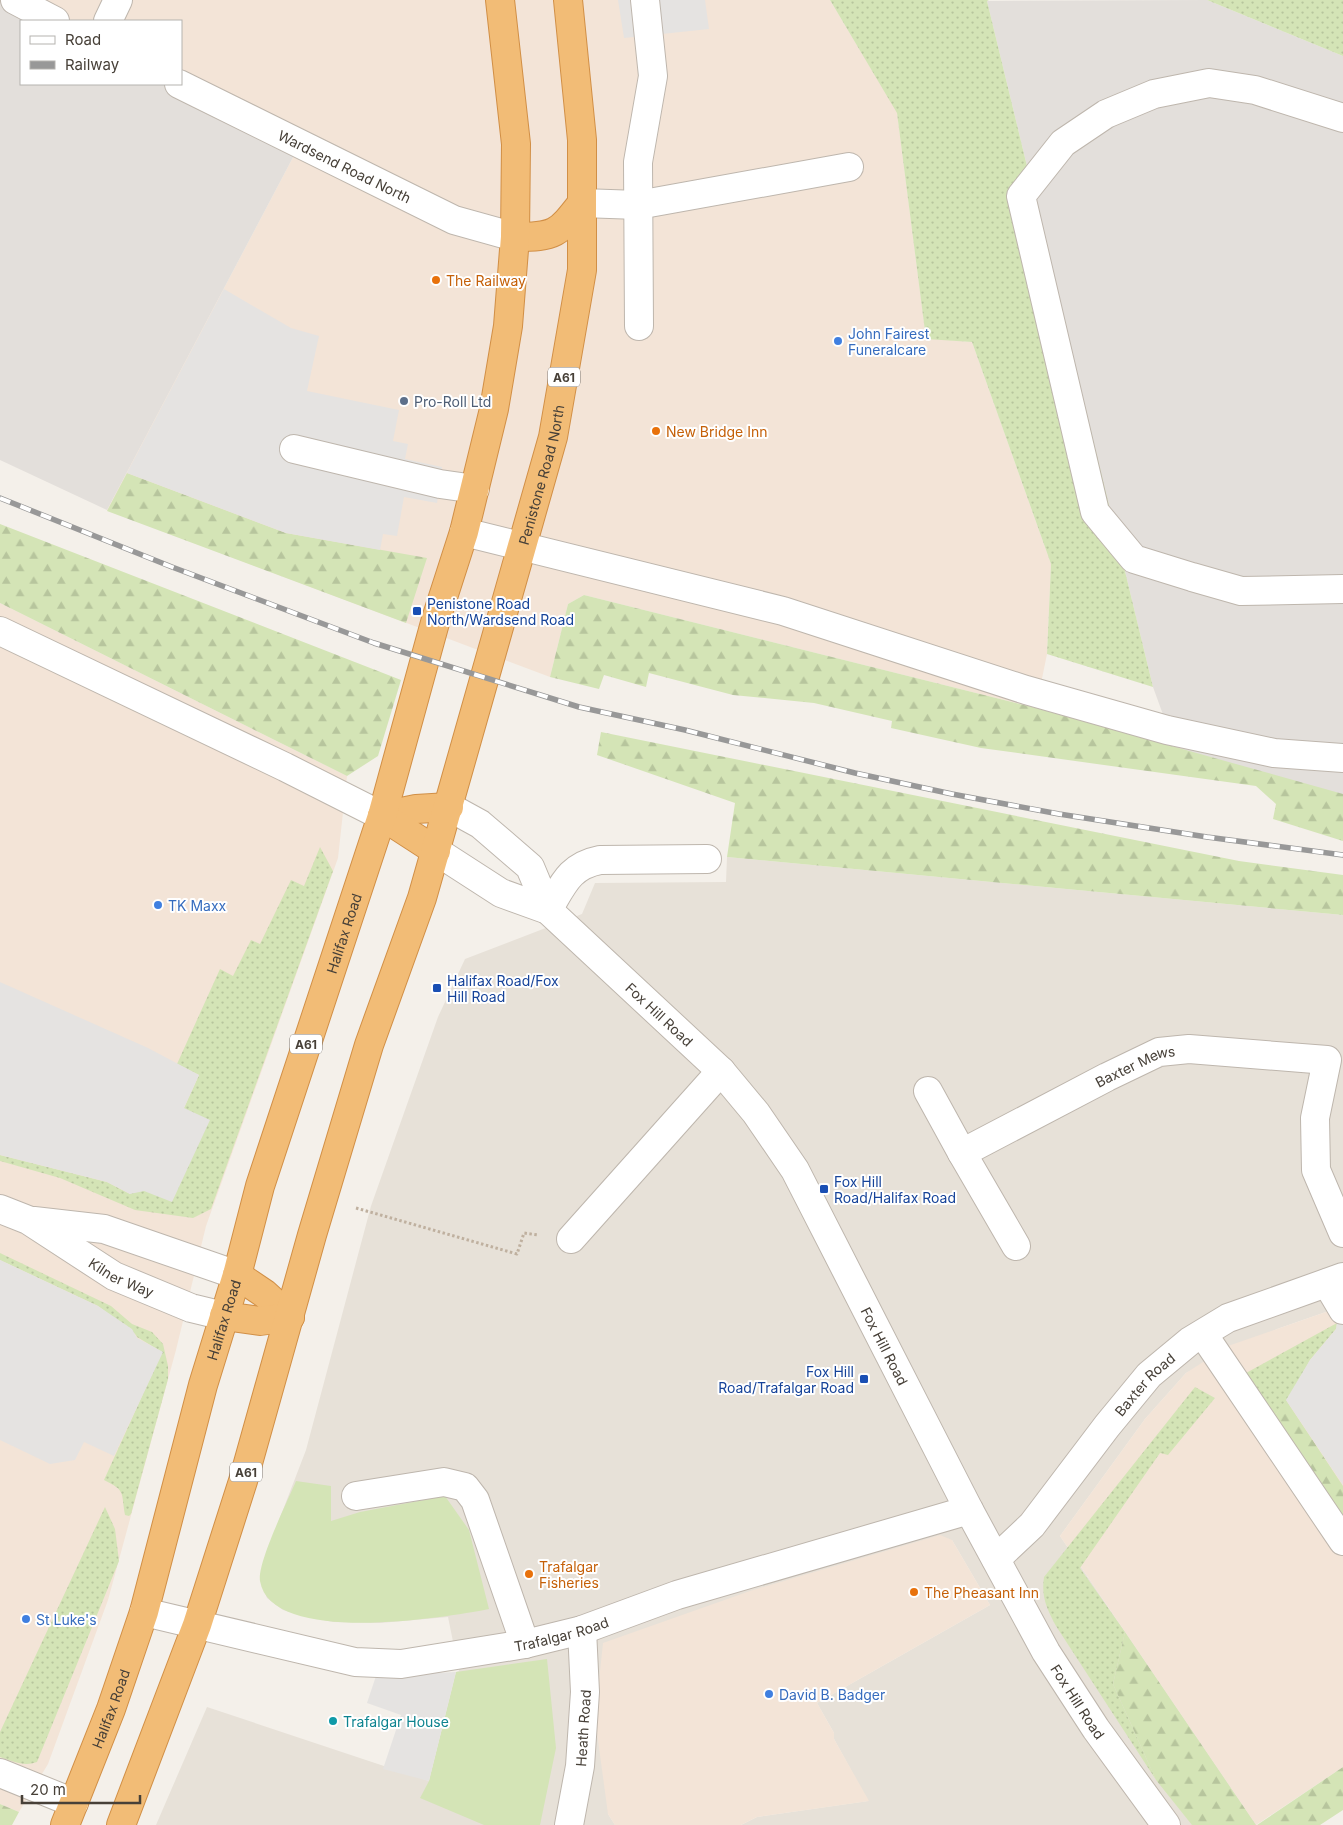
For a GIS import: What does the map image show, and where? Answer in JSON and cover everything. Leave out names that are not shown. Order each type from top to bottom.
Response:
[{"type":"highway","name":"A61","points":[[382,816],[436,619],[464,532],[494,409],[508,326],[515,237],[516,144],[500,0]]},
{"type":"highway","name":"Penistone Road North","points":[[436,851],[553,437],[582,270],[582,140],[568,0]]},
{"type":"highway","points":[[515,237],[546,236],[566,224],[582,203]]},
{"type":"highway","points":[[382,816],[416,809],[449,807]]},
{"type":"highway","points":[[382,816],[436,851]]},
{"type":"highway","name":"Halifax Road","points":[[70,1814],[111,1709],[144,1612],[203,1385],[237,1275],[260,1186],[382,816]]},
{"type":"highway","name":"A61","points":[[121,1825],[197,1625],[243,1481],[369,1045],[394,980],[436,851]]},
{"type":"highway","points":[[237,1275],[265,1294],[290,1317]]},
{"type":"highway","points":[[224,1316],[260,1321],[290,1317]]},
{"type":"street","points":[[15,0],[53,20]]},
{"type":"street","points":[[108,20],[118,0]]},
{"type":"street","points":[[639,326],[638,162],[653,76],[645,0]]},
{"type":"street","points":[[1343,118],[1255,90],[1209,83],[1154,94],[1106,114],[1063,143],[1021,196],[1095,512],[1134,559],[1241,591],[1343,589]]},
{"type":"street","name":"Wardsend Road North","points":[[181,85],[454,220],[515,237]]},
{"type":"street","points":[[582,203],[638,205],[849,167]]},
{"type":"street","points":[[294,449],[440,484],[475,489]]},
{"type":"street","points":[[464,532],[783,611],[1026,690],[1167,730],[1274,753],[1343,758]]},
{"type":"street","points":[[0,631],[285,766],[382,816]]},
{"type":"street","name":"Fox Hill Road","points":[[449,807],[480,824],[530,867],[548,910]]},
{"type":"street","name":"Fox Hill Road","points":[[436,851],[501,894],[548,910],[721,1071],[756,1113],[795,1170],[969,1510],[1046,1652],[1096,1729],[1166,1825]]},
{"type":"street","points":[[548,910],[572,872],[589,862],[600,860],[707,859]]},
{"type":"street","name":"Baxter Mews","points":[[962,1153],[1159,1052],[1189,1049],[1335,1060],[1315,1118],[1316,1170],[1331,1209],[1343,1233]]},
{"type":"street","points":[[571,1238],[721,1071]]},
{"type":"street","points":[[928,1092],[1016,1246]]},
{"type":"street","name":"Kilner Way","points":[[0,1209],[28,1220],[114,1276],[191,1308],[224,1316]]},
{"type":"street","name":"Kilner Way","points":[[28,1220],[104,1229],[237,1275]]},
{"type":"street","points":[[1335,1280],[1343,1310]]},
{"type":"street","name":"Baxter Road","points":[[996,1559],[1032,1525],[1106,1426],[1149,1375],[1190,1341],[1228,1318],[1335,1280]]},
{"type":"street","points":[[1203,1334],[1343,1541]]},
{"type":"street","points":[[356,1496],[444,1482],[465,1487],[475,1500],[525,1644]]},
{"type":"street","name":"Trafalgar Road","points":[[144,1612],[355,1662],[402,1664],[525,1644],[582,1630],[677,1595],[969,1510]]},
{"type":"street","name":"Heath Road","points":[[574,1823],[585,1692],[582,1630]]},
{"type":"street","points":[[0,1773],[70,1814]]},
{"type":"path","points":[[323,1199],[516,1254],[524,1233],[571,1238]]},
{"type":"shaded area","points":[[0,0],[15,0],[53,20],[20,20],[20,85],[181,85],[300,144],[107,510],[0,460]]},
{"type":"shaded area","points":[[15,0],[830,0],[897,112],[926,338],[972,342],[1051,564],[1047,654],[1036,708],[584,595],[568,604],[550,677],[107,510],[300,144],[182,85],[182,20],[53,20]]},
{"type":"shaded area","points":[[618,0],[705,0],[709,29],[624,38]]},
{"type":"shaded area","points":[[1207,0],[1343,56],[1343,801],[1181,764],[1153,687],[987,1]]},
{"type":"shaded area","points":[[224,289],[291,328],[319,336],[307,391],[399,410],[393,441],[408,444],[405,459],[442,467],[437,503],[404,497],[397,536],[383,534],[380,550],[286,533],[127,473]]},
{"type":"shaded area","points":[[0,603],[347,776],[338,858],[206,1226],[176,1350],[108,1600],[48,1764],[19,1812],[0,1804]]},
{"type":"shaded area","points":[[727,857],[1343,915],[1343,1306],[1277,1329],[1186,1373],[1145,1419],[1060,1536],[1256,1825],[741,1825],[757,1817],[868,1801],[834,1739],[834,1733],[817,1703],[990,1605],[952,1540],[608,1814],[615,1825],[156,1825],[207,1707],[429,1781],[456,1672],[459,1671],[448,1617],[380,1623],[333,1622],[283,1610],[267,1598],[260,1579],[266,1554],[306,1450],[371,1206],[438,1017],[465,959],[582,914],[595,883],[726,882]]},
{"type":"shaded area","points":[[0,982],[148,1048],[199,1075],[184,1108],[210,1120],[172,1202],[144,1191],[130,1194],[107,1182],[0,1155]]},
{"type":"shaded area","points":[[0,1260],[98,1306],[132,1329],[137,1338],[163,1352],[114,1456],[84,1442],[75,1460],[50,1464],[0,1440]]},
{"type":"shaded area","points":[[1343,1306],[1343,1767],[1256,1825],[1060,1536],[1145,1419],[1186,1373],[1228,1346]]},
{"type":"shaded area","points":[[1343,1321],[1343,1485],[1286,1400],[1310,1360],[1336,1329],[1337,1323]]},
{"type":"shaded area","points":[[940,1535],[952,1540],[990,1605],[817,1703],[834,1733],[834,1739],[869,1801],[757,1817],[741,1825],[615,1825],[608,1814],[595,1718],[603,1643],[750,1591]]},
{"type":"shaded area","points":[[456,1672],[429,1781],[383,1769],[401,1715],[367,1703],[376,1676]]},
{"type":"green space","points":[[830,0],[989,0],[987,1],[1153,687],[1047,654],[1051,564],[972,342],[926,339],[897,113]]},
{"type":"green space","points":[[1207,0],[1343,0],[1343,56]]},
{"type":"green space","points":[[127,473],[286,533],[427,558],[406,623],[107,511]]},
{"type":"green space","points":[[0,524],[401,680],[378,756],[347,776],[0,603]]},
{"type":"green space","points":[[584,595],[1036,708],[1343,794],[1343,841],[1273,819],[1276,804],[1256,786],[981,748],[891,728],[892,721],[814,703],[733,695],[649,673],[646,687],[604,675],[599,689],[550,677],[568,604]]},
{"type":"green space","points":[[601,732],[1239,861],[1343,875],[1343,915],[727,857],[735,803],[597,755]]},
{"type":"green space","points":[[320,847],[333,871],[211,1209],[193,1218],[135,1210],[60,1178],[0,1161],[0,1155],[107,1182],[130,1194],[184,1108],[199,1075],[177,1064],[220,969],[233,976],[251,940],[260,944],[291,880],[304,886]]},
{"type":"green space","points":[[0,1253],[111,1306],[132,1324],[152,1332],[163,1344],[168,1366],[168,1379],[129,1516],[125,1515],[119,1490],[104,1480],[162,1352],[137,1337],[98,1306],[0,1260]]},
{"type":"green space","points":[[1337,1323],[1336,1329],[1310,1360],[1291,1394],[1274,1417],[1246,1373]]},
{"type":"green space","points":[[1195,1387],[1215,1398],[1168,1455],[1160,1453],[1080,1568],[1125,1632],[1113,1684],[1156,1780],[1056,1626],[1046,1603],[1043,1584],[1044,1577]]},
{"type":"green space","points":[[1286,1400],[1343,1486],[1343,1519],[1274,1417]]},
{"type":"green space","points":[[296,1481],[331,1486],[331,1521],[360,1512],[445,1496],[469,1530],[489,1609],[435,1618],[361,1623],[325,1621],[294,1614],[271,1601],[260,1581],[260,1572],[268,1546]]},
{"type":"green space","points":[[105,1507],[115,1529],[119,1561],[37,1762],[23,1764],[0,1757],[0,1732]]},
{"type":"green space","points":[[1125,1632],[1256,1825],[1192,1825],[1156,1780],[1113,1684]]},
{"type":"green space","points":[[547,1659],[556,1748],[540,1825],[484,1825],[420,1798],[429,1781],[456,1672]]},
{"type":"green space","points":[[1343,1767],[1343,1810],[1320,1825],[1257,1825]]},
{"type":"green space","points":[[0,1804],[19,1812],[12,1825],[0,1825]]},
{"type":"railway","points":[[0,498],[172,567],[374,643],[579,707],[685,730],[855,773],[952,794],[1059,814],[1207,837],[1343,855]]},
{"type":"place","name":"The Railway","points":[[436,280]]},
{"type":"place","name":"John Fairest Funeralcare","points":[[838,341]]},
{"type":"place","name":"Pro-Roll Ltd","points":[[404,401]]},
{"type":"place","name":"New Bridge Inn","points":[[656,431]]},
{"type":"place","name":"Penistone Road North/Wardsend Road","points":[[417,611]]},
{"type":"place","name":"TK Maxx","points":[[158,905]]},
{"type":"place","name":"Halifax Road/Fox Hill Road","points":[[437,988]]},
{"type":"place","name":"Fox Hill Road/Halifax Road","points":[[824,1189]]},
{"type":"place","name":"Fox Hill Road/Trafalgar Road","points":[[864,1379]]},
{"type":"place","name":"Trafalgar Fisheries","points":[[529,1574]]},
{"type":"place","name":"The Pheasant Inn","points":[[914,1592]]},
{"type":"place","name":"St Luke's","points":[[26,1619]]},
{"type":"place","name":"David B. Badger","points":[[769,1694]]},
{"type":"place","name":"Trafalgar House","points":[[333,1721]]}]
